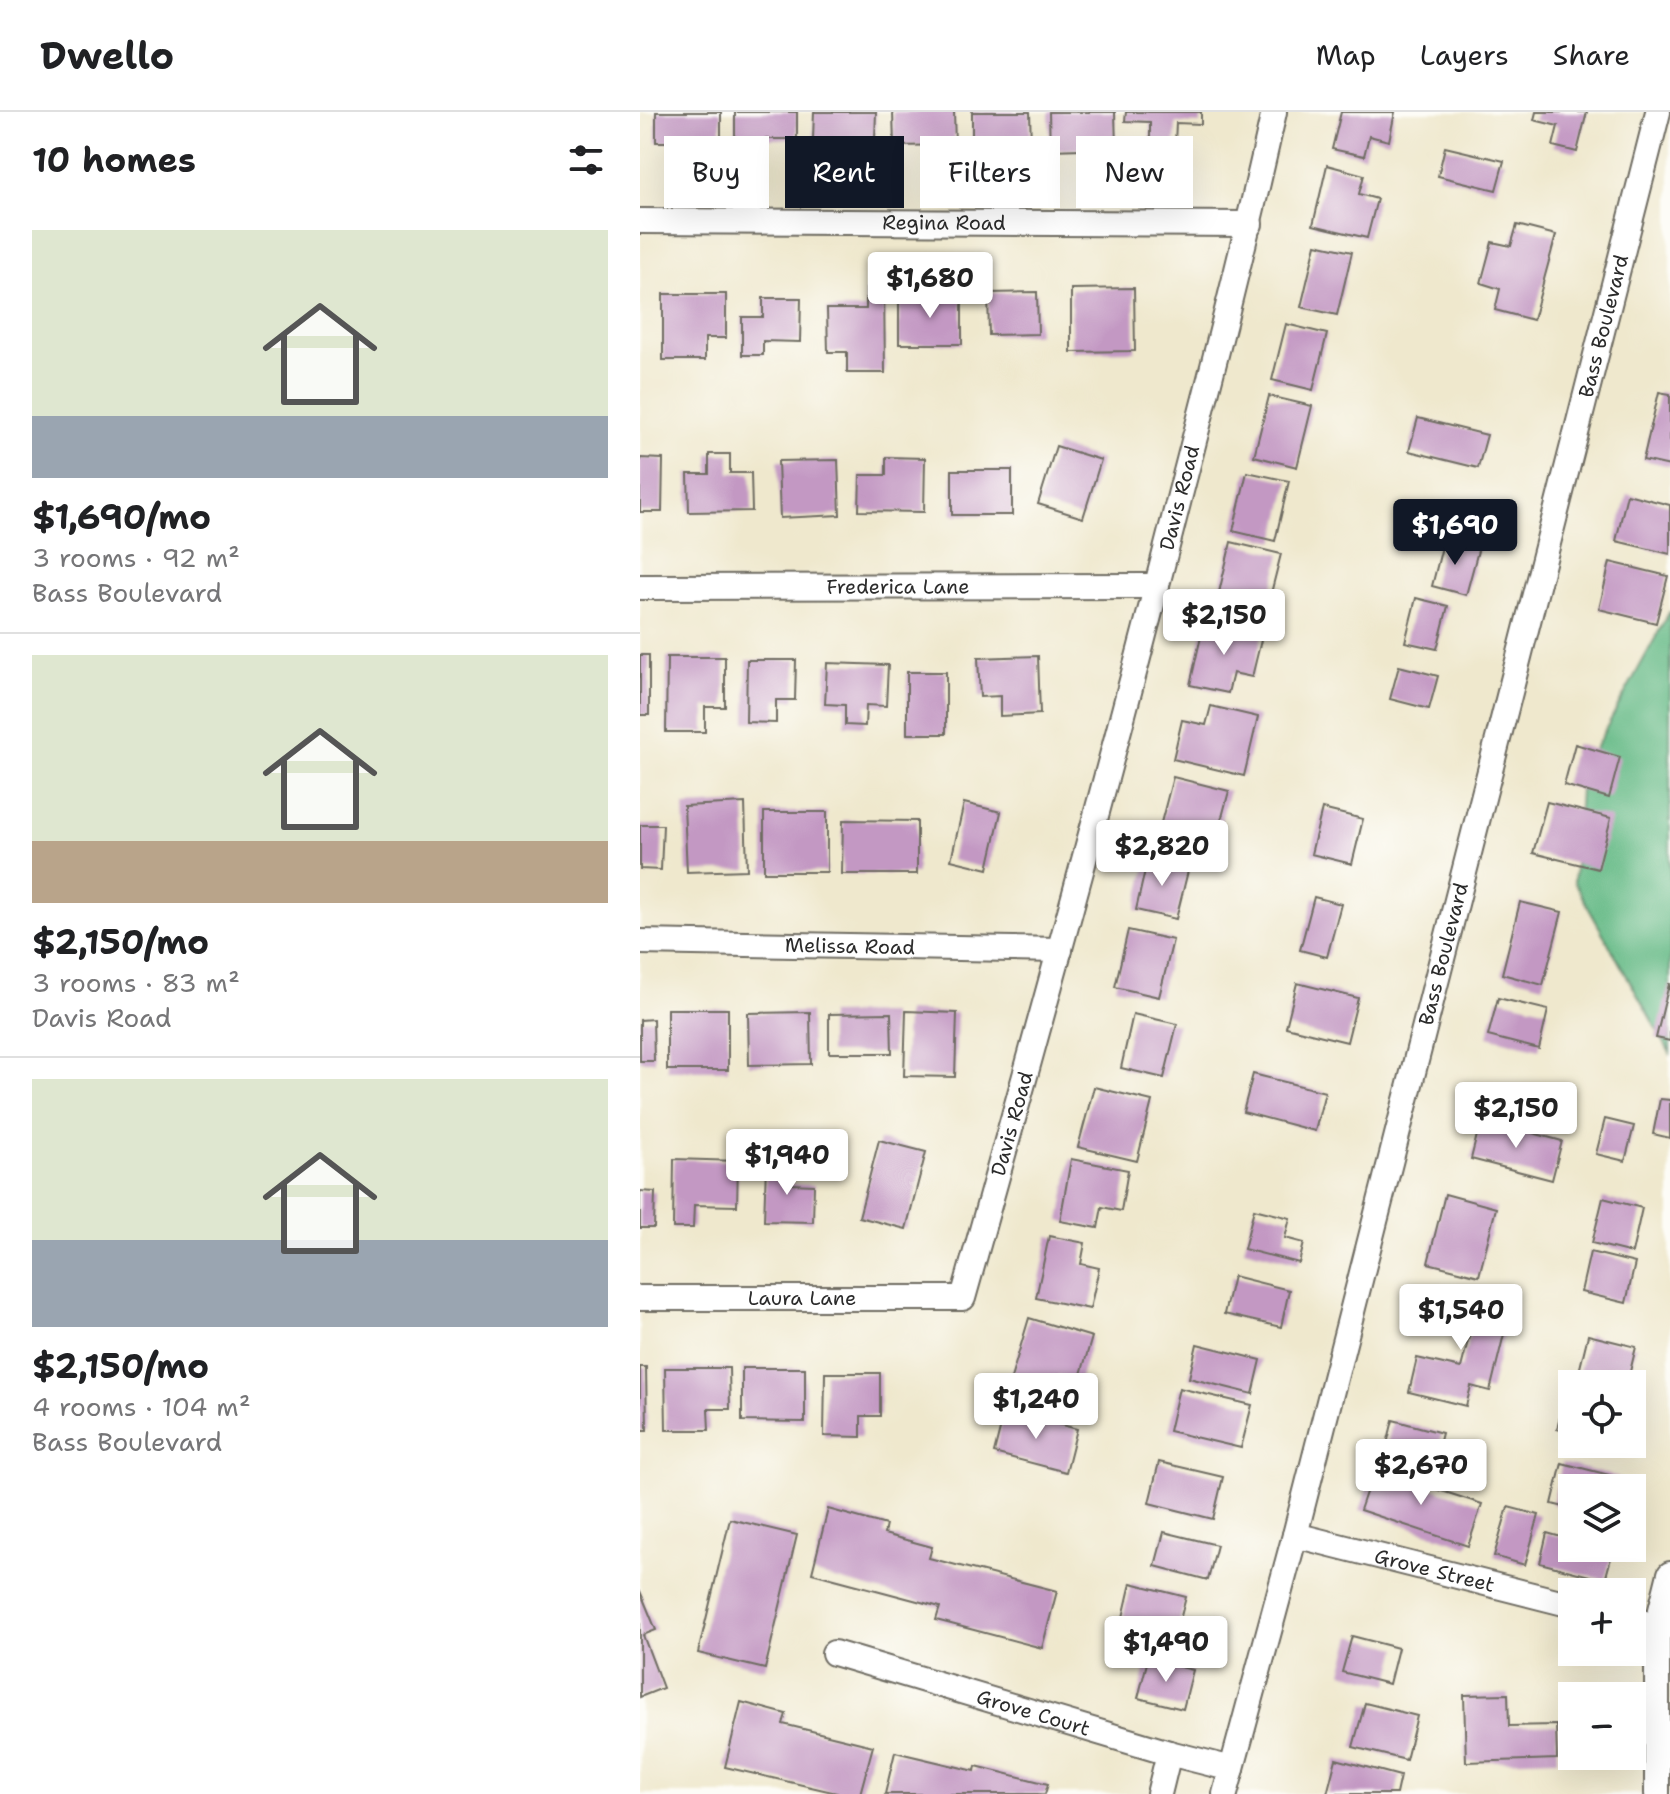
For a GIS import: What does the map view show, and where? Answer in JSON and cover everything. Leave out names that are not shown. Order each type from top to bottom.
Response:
[{"type":"street","name":"Davis Road","points":[[963,1298],[1157,586],[1250,224],[1274,112]]},
{"type":"street","name":"Bass Boulevard","points":[[1225,1794],[1295,1535],[1658,112]]},
{"type":"street","name":"Regina Road","points":[[640,221],[1250,224]]},
{"type":"street","name":"Frederica Lane","points":[[640,587],[1157,586]]},
{"type":"street","name":"Melissa Road","points":[[640,942],[1060,950]]},
{"type":"street","name":"Laura Lane","points":[[640,1298],[963,1298]]},
{"type":"street","name":"Grove Street","points":[[1295,1535],[1558,1601]]},
{"type":"street","points":[[1657,1794],[1663,1626],[1670,1574]]},
{"type":"street","name":"Grove Court","points":[[834,1653],[1232,1769]]},
{"type":"street","points":[[1159,1794],[1169,1753]]},
{"type":"green space","points":[[1670,611],[1670,1053],[1574,882],[1581,774]]},
{"type":"building","points":[[656,112],[721,112],[721,136],[664,136],[664,142],[656,142]]},
{"type":"building","points":[[735,112],[797,112],[797,136],[769,139],[769,136],[735,136]]},
{"type":"building","points":[[814,112],[876,112],[875,136],[813,136]]},
{"type":"building","points":[[893,112],[954,112],[955,136],[920,136],[920,146],[904,146],[904,136],[894,136]]},
{"type":"building","points":[[972,112],[1030,112],[1031,136],[972,136]]},
{"type":"building","points":[[1049,112],[1115,112],[1116,136],[1076,136],[1076,149],[1060,150],[1060,136],[1050,136]]},
{"type":"building","points":[[1126,112],[1201,112],[1201,124],[1176,123],[1175,136],[1150,136],[1150,122],[1125,121]]},
{"type":"building","points":[[1341,112],[1395,112],[1389,141],[1369,136],[1364,156],[1332,149]]},
{"type":"building","points":[[1536,112],[1587,112],[1577,152],[1553,146],[1558,126],[1534,120]]},
{"type":"building","points":[[1445,147],[1504,161],[1496,190],[1438,176]]},
{"type":"building","points":[[1327,165],[1364,175],[1359,194],[1377,199],[1367,238],[1313,225]]},
{"type":"building","points":[[1517,225],[1556,235],[1533,320],[1495,310],[1500,289],[1481,283],[1492,242],[1511,246]]},
{"type":"building","points":[[1316,244],[1352,252],[1337,315],[1301,307]]},
{"type":"building","points":[[866,288],[884,288],[885,373],[847,373],[847,352],[828,352],[827,309],[866,309]]},
{"type":"building","points":[[1134,288],[1135,351],[1071,352],[1071,289]]},
{"type":"building","points":[[1037,292],[1038,334],[989,335],[988,293]]},
{"type":"building","points":[[663,294],[726,294],[726,338],[705,338],[705,360],[663,360]]},
{"type":"building","points":[[899,296],[962,296],[962,344],[899,344]]},
{"type":"building","points":[[763,298],[801,298],[800,342],[763,341],[763,355],[742,355],[742,317],[763,317]]},
{"type":"building","points":[[1286,324],[1327,334],[1313,390],[1272,380]]},
{"type":"building","points":[[1659,392],[1670,394],[1670,466],[1643,460]]},
{"type":"building","points":[[1269,396],[1312,406],[1297,467],[1254,456]]},
{"type":"building","points":[[1418,418],[1487,435],[1478,468],[1409,451]]},
{"type":"building","points":[[1056,446],[1101,460],[1083,518],[1038,504]]},
{"type":"building","points":[[709,454],[730,454],[730,473],[751,473],[752,511],[689,512],[688,474],[709,474]]},
{"type":"building","points":[[886,457],[925,458],[924,512],[859,511],[860,475],[886,475]]},
{"type":"building","points":[[640,458],[663,459],[662,512],[640,512]]},
{"type":"building","points":[[838,460],[840,515],[780,518],[778,461]]},
{"type":"building","points":[[952,470],[1012,470],[1012,515],[952,515]]},
{"type":"building","points":[[1247,472],[1289,481],[1275,541],[1233,531]]},
{"type":"building","points":[[1627,494],[1670,505],[1670,554],[1616,541]]},
{"type":"building","points":[[1444,539],[1479,547],[1466,595],[1432,586]]},
{"type":"building","points":[[1231,542],[1281,554],[1265,617],[1216,605]]},
{"type":"building","points":[[1610,562],[1668,576],[1656,623],[1599,609]]},
{"type":"building","points":[[1416,598],[1448,606],[1437,649],[1405,642]]},
{"type":"building","points":[[1204,623],[1262,636],[1252,677],[1233,673],[1228,693],[1190,685]]},
{"type":"building","points":[[640,655],[649,655],[649,715],[640,715]]},
{"type":"building","points":[[1038,656],[1040,714],[1000,716],[1000,696],[980,697],[978,658]]},
{"type":"building","points":[[667,657],[725,657],[725,707],[705,707],[705,732],[666,732]]},
{"type":"building","points":[[747,660],[796,660],[795,700],[776,700],[776,723],[746,722]]},
{"type":"building","points":[[827,663],[888,665],[886,706],[866,705],[865,726],[845,725],[845,705],[825,704]]},
{"type":"building","points":[[1399,666],[1438,676],[1429,709],[1390,699]]},
{"type":"building","points":[[907,672],[946,672],[946,734],[907,734]]},
{"type":"building","points":[[1211,706],[1258,717],[1244,776],[1173,759],[1182,720],[1206,725]]},
{"type":"building","points":[[1575,744],[1620,757],[1609,798],[1564,785]]},
{"type":"building","points":[[1173,777],[1229,791],[1218,832],[1200,827],[1194,848],[1157,838]]},
{"type":"building","points":[[1547,802],[1611,818],[1598,869],[1533,853]]},
{"type":"building","points":[[745,803],[747,870],[687,872],[684,806]]},
{"type":"building","points":[[964,803],[1001,812],[988,869],[951,860]]},
{"type":"building","points":[[1322,809],[1363,819],[1352,864],[1311,854]]},
{"type":"building","points":[[764,812],[827,812],[827,872],[764,872]]},
{"type":"building","points":[[843,820],[917,821],[917,874],[842,874]]},
{"type":"building","points":[[640,825],[663,825],[661,870],[640,869]]},
{"type":"building","points":[[1148,857],[1189,867],[1176,919],[1136,910]]},
{"type":"building","points":[[1314,897],[1341,904],[1327,957],[1300,950]]},
{"type":"building","points":[[1520,902],[1562,912],[1543,985],[1502,974]]},
{"type":"building","points":[[1128,930],[1173,940],[1159,997],[1115,987]]},
{"type":"building","points":[[1297,983],[1358,998],[1347,1042],[1286,1027]]},
{"type":"building","points":[[1670,984],[1670,1041],[1656,1038]]},
{"type":"building","points":[[1498,998],[1548,1010],[1539,1049],[1488,1036]]},
{"type":"building","points":[[667,1009],[728,1009],[728,1070],[667,1070]]},
{"type":"building","points":[[906,1011],[957,1013],[955,1077],[904,1076]]},
{"type":"building","points":[[810,1012],[811,1064],[749,1065],[748,1013]]},
{"type":"building","points":[[891,1013],[892,1053],[829,1053],[829,1014]]},
{"type":"building","points":[[1133,1014],[1177,1024],[1164,1078],[1121,1068]]},
{"type":"building","points":[[653,1019],[654,1061],[640,1061],[640,1020]]},
{"type":"building","points":[[1253,1074],[1325,1092],[1315,1131],[1243,1112]]},
{"type":"building","points":[[1094,1087],[1152,1101],[1137,1161],[1078,1147]]},
{"type":"building","points":[[1660,1099],[1670,1100],[1670,1138],[1653,1134]]},
{"type":"building","points":[[1481,1119],[1562,1141],[1552,1180],[1471,1159]]},
{"type":"building","points":[[1605,1119],[1634,1126],[1625,1161],[1596,1154]]},
{"type":"building","points":[[879,1140],[926,1152],[906,1229],[859,1217]]},
{"type":"building","points":[[674,1159],[738,1161],[737,1206],[694,1205],[693,1228],[673,1228]]},
{"type":"building","points":[[1071,1159],[1128,1170],[1121,1211],[1102,1207],[1098,1228],[1060,1221]]},
{"type":"building","points":[[766,1165],[790,1166],[790,1184],[814,1185],[813,1222],[764,1221]]},
{"type":"building","points":[[640,1191],[655,1192],[654,1228],[640,1228]]},
{"type":"building","points":[[1445,1194],[1496,1208],[1479,1276],[1428,1263]]},
{"type":"building","points":[[1603,1198],[1642,1208],[1632,1253],[1592,1243]]},
{"type":"building","points":[[1254,1209],[1290,1218],[1285,1238],[1304,1243],[1299,1263],[1244,1249]]},
{"type":"building","points":[[1049,1236],[1085,1243],[1081,1264],[1099,1268],[1090,1309],[1036,1298]]},
{"type":"building","points":[[1590,1252],[1635,1263],[1626,1303],[1581,1292]]},
{"type":"building","points":[[1233,1276],[1289,1290],[1281,1327],[1224,1314]]},
{"type":"building","points":[[1438,1290],[1491,1305],[1486,1325],[1505,1330],[1490,1391],[1471,1386],[1466,1406],[1409,1392],[1417,1358],[1461,1368],[1470,1333],[1430,1323]]},
{"type":"building","points":[[1029,1318],[1092,1337],[1079,1381],[1058,1375],[1051,1397],[1009,1385]]},
{"type":"building","points":[[1588,1335],[1636,1347],[1630,1370],[1579,1370]]},
{"type":"building","points":[[1197,1344],[1261,1360],[1253,1394],[1189,1378]]},
{"type":"building","points":[[640,1367],[646,1367],[647,1430],[640,1430]]},
{"type":"building","points":[[665,1368],[729,1368],[730,1409],[708,1409],[709,1430],[666,1430]]},
{"type":"building","points":[[742,1368],[805,1368],[805,1422],[742,1421]]},
{"type":"building","points":[[825,1373],[880,1373],[880,1416],[861,1416],[861,1437],[824,1436]]},
{"type":"building","points":[[1179,1388],[1252,1405],[1241,1448],[1169,1431]]},
{"type":"building","points":[[1005,1410],[1077,1429],[1066,1472],[994,1453]]},
{"type":"building","points":[[1393,1420],[1442,1433],[1433,1469],[1384,1456]]},
{"type":"building","points":[[1159,1462],[1223,1477],[1213,1519],[1149,1503]]},
{"type":"building","points":[[1562,1463],[1605,1474],[1559,1474]]},
{"type":"building","points":[[1374,1469],[1482,1504],[1468,1546],[1360,1510]]},
{"type":"building","points":[[1558,1479],[1558,1506],[1552,1504]]},
{"type":"building","points":[[1508,1507],[1539,1515],[1525,1565],[1494,1556]]},
{"type":"building","points":[[828,1509],[886,1525],[884,1534],[932,1547],[929,1558],[1057,1591],[1042,1648],[936,1620],[940,1607],[812,1573]]},
{"type":"building","points":[[730,1519],[797,1535],[765,1669],[698,1653]]},
{"type":"building","points":[[1164,1532],[1217,1545],[1208,1580],[1155,1566]]},
{"type":"building","points":[[1547,1533],[1558,1536],[1558,1562],[1610,1562],[1606,1578],[1540,1563]]},
{"type":"building","points":[[1131,1583],[1186,1597],[1175,1639],[1121,1626]]},
{"type":"building","points":[[640,1591],[656,1630],[643,1635],[663,1688],[640,1697]]},
{"type":"building","points":[[1352,1636],[1398,1648],[1389,1684],[1342,1672]]},
{"type":"building","points":[[1148,1659],[1193,1670],[1183,1709],[1138,1698]]},
{"type":"building","points":[[1508,1694],[1509,1726],[1556,1725],[1557,1759],[1466,1762],[1464,1695]]},
{"type":"building","points":[[741,1702],[786,1714],[783,1724],[873,1746],[860,1794],[841,1794],[725,1767]]},
{"type":"building","points":[[1365,1703],[1417,1716],[1406,1760],[1353,1747]]},
{"type":"building","points":[[895,1752],[975,1771],[976,1766],[1048,1784],[1045,1794],[885,1794]]},
{"type":"building","points":[[1336,1759],[1400,1776],[1396,1794],[1327,1794]]}]
